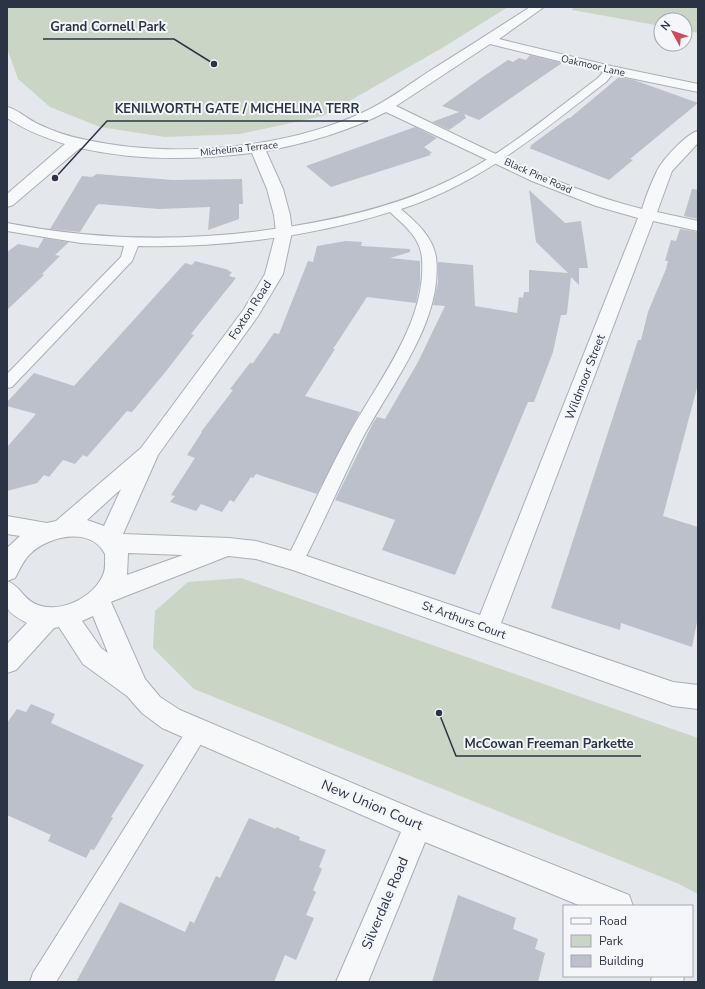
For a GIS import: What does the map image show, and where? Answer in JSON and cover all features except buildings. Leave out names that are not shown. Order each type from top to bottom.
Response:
[{"type":"street","name":"Michelina Terrace","points":[[7,111],[32,126],[76,143],[133,151],[195,154],[257,148],[324,133],[364,117],[386,106],[538,7]]},
{"type":"street","name":"Oakmoor Lane","points":[[489,40],[611,70],[698,88]]},
{"type":"street","name":"Black Pine Road","points":[[386,106],[497,158],[588,198],[648,215],[698,226]]},
{"type":"street","name":"Wildmoor Street","points":[[487,628],[666,170],[685,147],[698,135]]},
{"type":"street","points":[[7,202],[76,143]]},
{"type":"street","name":"Foxton Road","points":[[110,542],[149,452],[255,306],[274,274],[284,232],[282,215],[276,189],[257,148]]},
{"type":"street","name":"Foxton Road","points":[[7,571],[14,557],[22,547],[33,538],[55,530],[149,452]]},
{"type":"street","points":[[7,525],[55,530],[76,527],[90,529],[101,534],[110,542],[116,552],[117,572],[102,597]]},
{"type":"street","name":"St Arthurs Court","points":[[110,542],[229,547],[256,550],[294,561],[673,694],[695,698],[698,697]]},
{"type":"street","name":"St Arthurs Court","points":[[56,617],[82,610],[102,597],[229,547]]},
{"type":"street","points":[[7,591],[17,606],[25,612],[36,616],[56,617]]},
{"type":"street","name":"New Union Court","points":[[102,597],[136,688]]},
{"type":"street","points":[[7,662],[56,617]]},
{"type":"street","name":"New Union Court","points":[[56,617],[92,656],[136,688],[151,705],[171,720],[196,732],[418,825],[616,905]]},
{"type":"street","name":"Silverdale Road","points":[[352,982],[418,825]]},
{"type":"lane","points":[[7,226],[61,236],[132,243],[210,241],[284,232],[338,222],[393,208],[456,182],[497,158],[602,80],[611,70]]},
{"type":"lane","points":[[294,561],[353,442],[405,351],[420,315],[429,282],[429,258],[420,234],[393,208]]},
{"type":"lane","points":[[7,383],[127,258],[132,243]]},
{"type":"lane","points":[[42,982],[175,770],[196,732]]},
{"type":"green space","points":[[7,7],[508,7],[442,48],[323,116],[240,134],[165,137],[100,127],[50,107],[18,79],[7,48]]},
{"type":"green space","points":[[574,7],[698,7],[698,33],[693,32],[693,12],[653,12],[653,25],[572,10]]},
{"type":"green space","points":[[241,578],[698,738],[698,894],[679,884],[194,689],[153,648],[155,611],[188,582]]},
{"type":"place","name":"Grand Cornell Park","points":[[214,64]]},
{"type":"place","name":"KENILWORTH GATE / MICHELINA TERR","points":[[55,178]]},
{"type":"place","name":"McCowan Freeman Parkette","points":[[439,713]]}]
